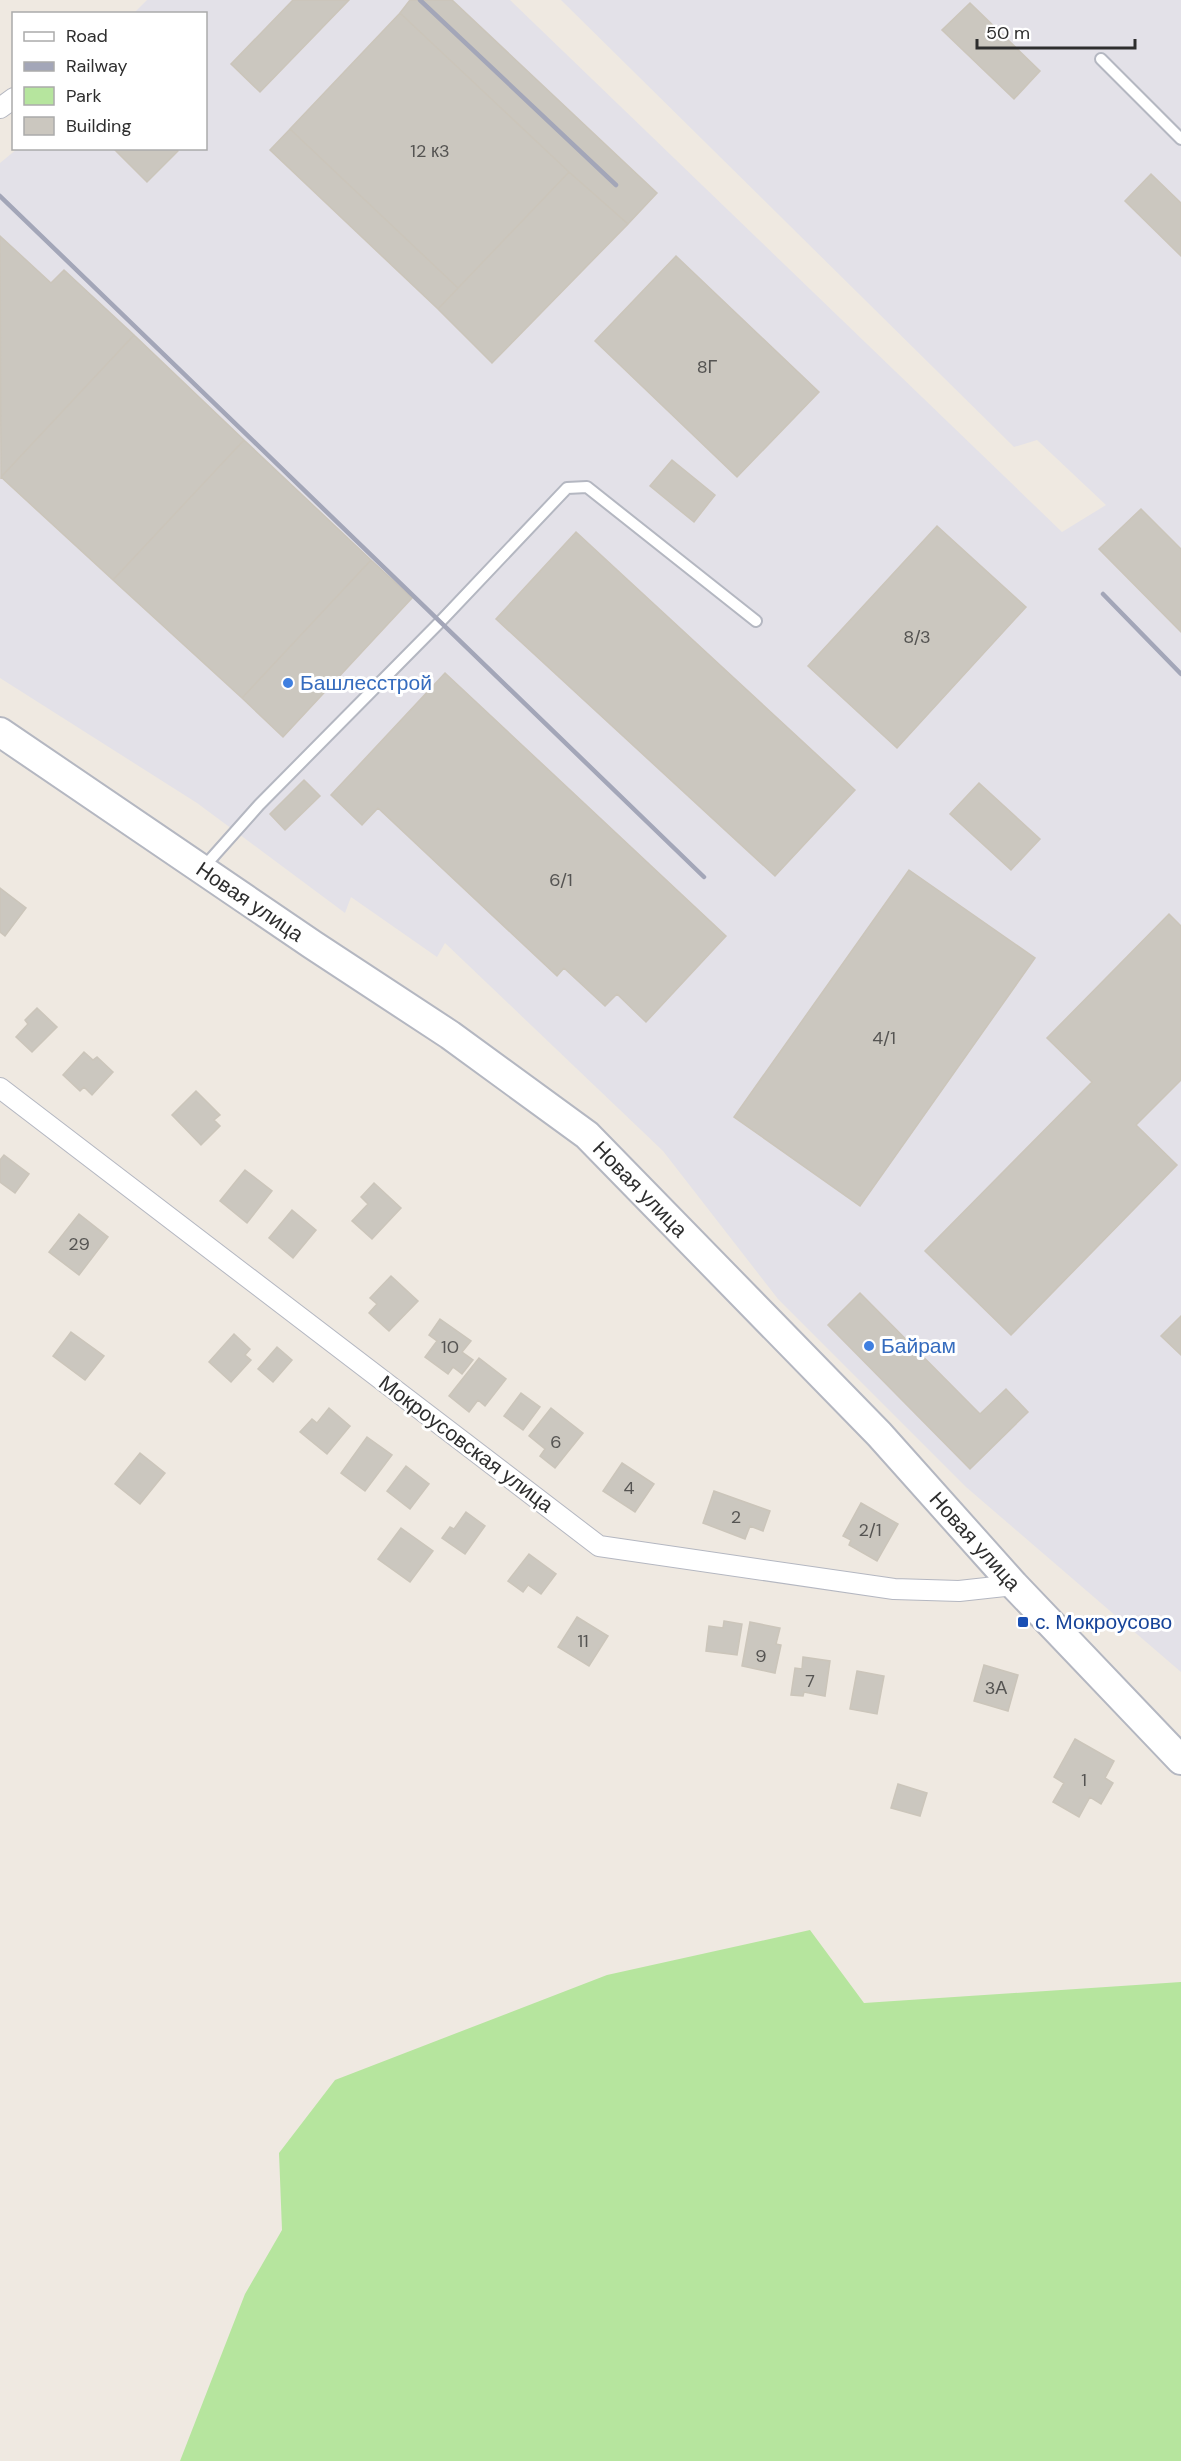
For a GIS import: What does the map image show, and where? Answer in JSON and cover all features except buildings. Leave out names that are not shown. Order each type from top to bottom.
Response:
[{"type":"main road","name":"Новая улица","points":[[0,732],[450,1035],[587,1135],[879,1434],[1014,1586],[1181,1760]]},
{"type":"street","name":"Мокроусовская улица","points":[[0,1088],[599,1546],[894,1589],[959,1591],[1014,1586]]},
{"type":"lane","points":[[1101,60],[1181,139]]},
{"type":"lane","points":[[202,869],[259,805],[567,488],[587,487],[756,621]]},
{"type":"shaded area","points":[[147,0],[510,0],[1062,532],[1106,505],[1037,440],[1014,447],[561,0],[1181,0],[1181,1672],[966,1487],[778,1299],[663,1151],[445,943],[437,957],[351,897],[345,913],[197,803],[0,678],[0,163],[16,150],[207,150],[207,12],[135,12]]},
{"type":"green space","points":[[810,1930],[864,2003],[1181,1982],[1181,2461],[180,2461],[245,2294],[282,2230],[279,2153],[335,2080],[607,1975]]},
{"type":"railway","points":[[420,0],[616,185]]},
{"type":"railway","points":[[0,196],[704,877]]},
{"type":"railway","points":[[1103,594],[1181,674]]},
{"type":"place","name":"Башлесстрой","points":[[288,683]]},
{"type":"place","name":"Байрам","points":[[869,1346]]},
{"type":"place","name":"с. Мокроусово","points":[[1023,1622]]}]
